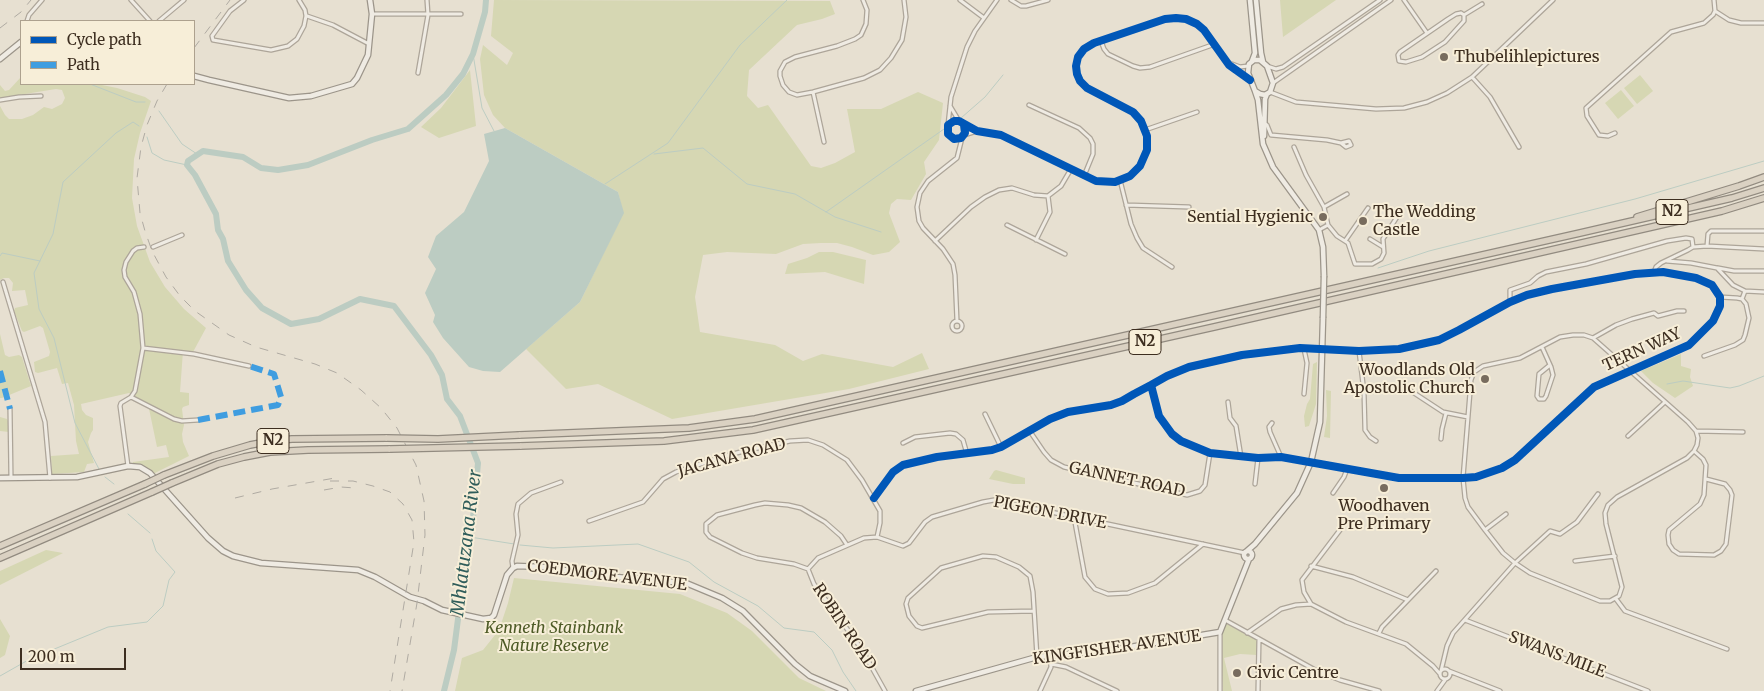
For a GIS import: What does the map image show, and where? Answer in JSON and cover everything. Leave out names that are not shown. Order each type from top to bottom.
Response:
[{"type":"highway","points":[[1580,234],[1764,177]]},
{"type":"highway","name":"N2","points":[[0,546],[164,475],[231,450],[271,441],[292,439],[438,439],[689,428],[755,419],[1580,234],[1732,198],[1764,188]]},
{"type":"highway","name":"N2","points":[[0,558],[172,483],[218,464],[244,457],[270,452],[308,450],[664,441],[753,430],[1336,300],[1722,211],[1764,198]]},
{"type":"street","points":[[27,20],[29,15],[42,0]]},
{"type":"street","points":[[131,0],[149,20]]},
{"type":"street","points":[[160,20],[184,0]]},
{"type":"street","points":[[244,0],[230,11],[212,36],[213,40],[271,50],[282,49],[293,44],[300,34],[306,16],[300,0]]},
{"type":"street","points":[[195,76],[289,98],[311,96],[352,84],[363,67],[370,44],[372,14],[370,0]]},
{"type":"street","points":[[418,73],[428,15],[427,0]]},
{"type":"street","points":[[863,0],[868,17],[861,35],[847,43],[791,58],[782,66],[780,71],[781,80],[788,92],[797,95],[864,78],[872,75],[886,64],[897,50],[905,29],[904,0]]},
{"type":"street","points":[[960,0],[984,18]]},
{"type":"street","points":[[960,148],[956,139],[948,134],[950,105],[967,47],[984,18],[998,0]]},
{"type":"street","points":[[1011,0],[1026,6],[1048,0]]},
{"type":"street","points":[[1246,555],[1297,493],[1311,462],[1320,422],[1324,276],[1324,247],[1319,230],[1278,176],[1261,137],[1259,108],[1248,73],[1255,52],[1250,0]]},
{"type":"street","points":[[1256,0],[1261,53],[1271,90],[1279,96],[1301,103],[1376,110],[1414,106],[1438,98],[1462,85],[1553,0]]},
{"type":"street","points":[[1227,61],[1237,66],[1260,60],[1276,69],[1284,67],[1380,0]]},
{"type":"street","points":[[1255,91],[1262,95],[1271,90],[1391,0]]},
{"type":"street","points":[[1404,0],[1427,33]]},
{"type":"street","points":[[1615,133],[1608,136],[1599,135],[1587,116],[1586,108],[1671,32],[1704,22],[1713,15],[1715,10],[1714,0]]},
{"type":"street","points":[[1464,14],[1465,19],[1462,25],[1442,45],[1422,57],[1406,62],[1399,61],[1397,57],[1399,54],[1427,33],[1455,15],[1464,14],[1482,4]]},
{"type":"street","points":[[1715,10],[1722,17],[1734,22],[1764,23]]},
{"type":"street","points":[[372,14],[461,14]]},
{"type":"street","points":[[306,16],[333,25],[370,44]]},
{"type":"street","points":[[950,105],[959,121],[964,125],[977,131],[1001,135],[1084,176],[1099,182],[1110,182],[1120,180],[1133,173],[1143,161],[1148,144],[1146,130],[1133,112],[1087,88],[1078,78],[1076,66],[1079,54],[1087,46],[1156,22],[1176,18],[1186,19],[1204,30],[1229,65],[1250,80]]},
{"type":"street","points":[[1101,41],[1108,54],[1140,68],[1215,44]]},
{"type":"street","points":[[0,59],[20,43]]},
{"type":"street","points":[[1472,77],[1490,97],[1519,147]]},
{"type":"street","points":[[1266,152],[1264,138],[1265,99],[1271,90]]},
{"type":"street","points":[[812,92],[824,142]]},
{"type":"street","points":[[0,100],[41,96]]},
{"type":"street","points":[[1029,104],[1079,128],[1090,138],[1093,154],[1084,176]]},
{"type":"street","points":[[1146,130],[1197,112]]},
{"type":"street","points":[[948,125],[954,121],[959,121]]},
{"type":"street","points":[[1264,123],[1271,134],[1341,143]]},
{"type":"street","points":[[957,321],[955,275],[952,264],[948,255],[919,222],[917,202],[924,186],[932,177],[954,162],[959,155],[966,130],[964,125]]},
{"type":"street","points":[[956,139],[977,131]]},
{"type":"street","points":[[1294,146],[1306,175],[1324,207],[1328,225],[1337,236],[1346,241],[1350,246],[1355,264],[1372,264],[1383,256],[1383,239],[1397,217]]},
{"type":"street","points":[[935,241],[978,201],[999,190],[1012,188],[1034,195],[1048,196],[1061,186],[1071,169]]},
{"type":"street","points":[[1120,180],[1134,232],[1140,243],[1148,251],[1172,267]]},
{"type":"street","points":[[1324,207],[1347,194]]},
{"type":"street","points":[[1036,240],[1050,212],[1048,196]]},
{"type":"street","points":[[1126,205],[1189,207]]},
{"type":"street","points":[[1346,241],[1368,208]]},
{"type":"street","points":[[1007,225],[1064,254]]},
{"type":"street","points":[[1319,230],[1328,225]]},
{"type":"street","points":[[1707,246],[1708,234],[1711,231],[1764,231]]},
{"type":"street","points":[[152,247],[182,235]]},
{"type":"street","points":[[1510,302],[1510,290],[1530,283],[1546,272],[1586,264],[1677,240],[1692,238],[1693,247]]},
{"type":"street","points":[[1370,239],[1383,247]]},
{"type":"street","points":[[128,466],[120,406],[124,400],[131,397],[136,384],[143,348],[140,314],[134,292],[125,277],[124,270],[126,262],[133,251],[144,247]]},
{"type":"street","points":[[1654,272],[1656,267],[1665,261],[1693,247],[1764,249]]},
{"type":"street","points":[[1665,261],[1734,270],[1764,271]]},
{"type":"street","points":[[1717,268],[1733,285],[1745,291],[1764,292]]},
{"type":"street","points":[[876,537],[881,516],[874,498],[892,472],[903,465],[992,450],[1001,447],[1050,418],[1068,412],[1102,407],[1122,401],[1151,385],[1189,368],[1234,357],[1257,352],[1304,349],[1388,351],[1428,343],[1459,330],[1510,302],[1527,295],[1654,272],[1703,280],[1715,288],[1720,297],[1742,299],[1746,304],[1749,312],[1743,340],[1729,348],[1704,356]]},
{"type":"street","points":[[3,282],[45,422],[50,478]]},
{"type":"street","points":[[1742,299],[1745,291]]},
{"type":"street","name":"TERN WAY","points":[[1151,385],[1159,416],[1172,434],[1186,444],[1210,453],[1258,458],[1281,457],[1399,478],[1463,478],[1484,475],[1508,464],[1521,455],[1590,390],[1601,383],[1682,349],[1695,340],[1718,314],[1720,297]]},
{"type":"street","points":[[1593,338],[1623,322],[1654,313],[1658,316],[1677,311],[1684,312]]},
{"type":"street","points":[[1579,334],[1593,338],[1688,422],[1696,431],[1698,442],[1694,451],[1687,458],[1617,496],[1606,509],[1605,518],[1622,587],[1619,596],[1607,602],[1600,601],[1530,573],[1515,563],[1484,530],[1466,503],[1463,478],[1471,380],[1475,370],[1483,366],[1520,358],[1566,336],[1579,334]]},
{"type":"street","points":[[1542,347],[1550,364],[1552,378],[1546,396],[1544,399],[1539,399],[1537,396],[1539,374],[1550,364]]},
{"type":"street","points":[[143,348],[194,354],[249,366]]},
{"type":"street","points":[[1304,349],[1307,363],[1304,394]]},
{"type":"street","points":[[1359,351],[1365,397],[1365,427],[1368,434],[1376,441]]},
{"type":"street","points":[[1411,391],[1446,413],[1468,416]]},
{"type":"street","points":[[131,397],[174,419],[182,421],[198,420]]},
{"type":"street","points":[[1228,402],[1230,418],[1236,426],[1241,457]]},
{"type":"street","points":[[1628,436],[1665,402]]},
{"type":"street","points":[[10,409],[11,478]]},
{"type":"street","points":[[1441,439],[1446,413]]},
{"type":"street","points":[[986,414],[1001,447]]},
{"type":"street","points":[[1272,423],[1269,427],[1270,432],[1281,457]]},
{"type":"street","name":"GANNET ROAD","points":[[1029,430],[1051,460],[1064,467],[1187,495],[1200,492],[1205,485],[1210,453]]},
{"type":"street","points":[[1696,431],[1743,432]]},
{"type":"street","points":[[903,443],[915,437],[956,434],[963,440],[967,454]]},
{"type":"street","name":"JACANA ROAD","points":[[589,521],[643,502],[663,479],[676,472],[722,457],[799,440],[808,440],[823,445],[847,460],[874,498]]},
{"type":"street","points":[[1694,451],[1705,462],[1706,479],[1701,502],[1669,530],[1669,544],[1672,550],[1679,554],[1714,555],[1721,551],[1726,544],[1732,495],[1725,484],[1706,479]]},
{"type":"street","points":[[1255,484],[1258,458]]},
{"type":"street","points":[[0,478],[77,477],[128,466],[140,467],[150,473],[208,538],[233,556],[261,563],[358,570],[376,577],[410,596],[449,612],[465,614],[483,620],[494,615],[507,575],[513,568],[512,560],[518,535],[516,514],[518,504],[531,493],[562,482]]},
{"type":"street","points":[[1333,492],[1344,477],[1347,469]]},
{"type":"street","points":[[1440,685],[1450,638],[1515,563],[1550,531],[1560,534],[1577,522],[1598,494]]},
{"type":"street","name":"PIGEON DRIVE","points":[[876,537],[903,546],[910,543],[925,522],[932,517],[989,500],[1237,551],[1246,555]]},
{"type":"street","points":[[808,569],[794,564],[762,559],[742,553],[710,537],[706,532],[706,524],[717,515],[755,505],[765,503],[788,505],[801,508],[825,522],[841,536],[847,545]]},
{"type":"street","points":[[1484,530],[1506,514]]},
{"type":"street","points":[[1074,517],[1085,577],[1095,589],[1108,594],[1128,593],[1154,583],[1203,544]]},
{"type":"street","points":[[1311,604],[1304,592],[1302,583],[1304,576],[1340,530]]},
{"type":"street","name":"ROBIN ROAD","points":[[876,537],[864,538],[818,558],[808,569],[814,584],[861,648],[885,691]]},
{"type":"street","points":[[1246,555],[1252,553],[1255,544]]},
{"type":"street","name":"KINGFISHER AVENUE","points":[[916,691],[1037,657],[1112,650],[1220,632],[1246,566],[1246,555]]},
{"type":"street","points":[[1033,611],[988,612],[922,628],[917,626],[909,616],[906,604],[908,598],[941,568],[983,556],[996,557],[1019,567],[1030,576],[1033,592],[1037,657]]},
{"type":"street","points":[[1575,561],[1615,556]]},
{"type":"street","name":"COEDMORE AVENUE","points":[[513,568],[524,566],[542,567],[604,576],[676,582],[696,587],[722,598],[743,611],[795,664],[810,676],[845,691]]},
{"type":"street","points":[[1311,566],[1353,577],[1408,600]]},
{"type":"street","points":[[1379,633],[1382,627],[1436,571]]},
{"type":"street","points":[[1616,599],[1625,611],[1727,649]]},
{"type":"street","points":[[1247,632],[1281,610],[1296,605],[1311,604],[1346,622],[1406,644],[1433,666],[1450,674],[1436,691]]},
{"type":"street","points":[[1226,620],[1317,671],[1340,680],[1380,691]]},
{"type":"street","name":"SWANS MILE","points":[[1465,620],[1648,691]]},
{"type":"street","points":[[1220,632],[1220,691]]},
{"type":"street","points":[[1258,691],[1259,639]]},
{"type":"street","points":[[1040,691],[1051,664],[1050,656]]},
{"type":"street","points":[[1051,664],[1066,666],[1117,691]]},
{"type":"street","points":[[1443,672],[1462,676],[1500,691]]},
{"type":"street","points":[[1443,672],[1447,679]]},
{"type":"street","points":[[1447,679],[1462,676]]},
{"type":"green space","points":[[494,0],[830,1],[835,14],[797,25],[749,70],[747,96],[758,108],[768,105],[811,166],[821,168],[855,152],[847,109],[881,109],[918,92],[943,103],[939,140],[924,162],[926,174],[911,200],[897,199],[891,204],[889,213],[900,242],[889,252],[873,255],[837,243],[821,243],[803,244],[776,254],[727,252],[703,255],[695,297],[700,332],[775,345],[803,361],[822,354],[893,367],[922,353],[929,369],[849,389],[672,419],[598,384],[566,389],[526,349],[580,302],[623,213],[618,192],[505,128],[493,115],[484,95],[480,59],[483,45],[507,65],[513,53],[491,36]]},
{"type":"green space","points":[[1280,0],[1336,0],[1283,37]]},
{"type":"green space","points":[[470,70],[476,126],[439,138],[421,127],[441,108]]},
{"type":"green space","points":[[1640,75],[1653,91],[1637,104],[1624,88]]},
{"type":"green space","points":[[20,78],[20,85],[102,85],[145,97],[151,101],[140,133],[134,159],[132,198],[137,226],[150,262],[165,287],[184,309],[206,328],[193,352],[183,351],[180,392],[189,393],[189,405],[182,409],[184,425],[182,434],[189,456],[153,474],[148,469],[133,465],[133,462],[169,457],[166,445],[157,447],[148,404],[129,393],[81,404],[82,410],[86,415],[93,418],[93,430],[88,442],[94,463],[87,464],[84,472],[52,474],[51,456],[79,454],[76,441],[74,405],[68,383],[62,384],[57,368],[38,373],[35,372],[34,362],[49,356],[50,352],[43,328],[40,326],[22,331],[14,311],[15,308],[28,305],[25,290],[12,291],[13,283],[9,278],[0,280],[0,106],[9,119],[22,119],[33,115],[44,107],[52,109],[62,104],[65,98],[62,90],[56,89],[0,98],[0,85],[5,91],[9,90]]},
{"type":"green space","points":[[1621,90],[1634,106],[1618,119],[1605,103]]},
{"type":"green space","points":[[819,252],[833,252],[866,260],[864,284],[825,272],[785,274],[788,264]]},
{"type":"green space","points":[[0,334],[5,355],[9,357],[19,355],[22,357],[31,386],[2,398],[0,398]]},
{"type":"green space","points":[[1681,354],[1681,366],[1691,369],[1690,377],[1693,386],[1675,398],[1653,383],[1641,371]]},
{"type":"green space","points":[[1317,362],[1316,404],[1309,426],[1305,427],[1304,416],[1310,399],[1313,364]]},
{"type":"green space","points":[[1326,390],[1331,391],[1330,438],[1324,437],[1327,416]]},
{"type":"green space","points":[[0,417],[7,419],[9,432],[0,431]]},
{"type":"green space","points":[[996,470],[1025,478],[1025,484],[1013,484],[989,479]]},
{"type":"green space","points":[[46,550],[63,553],[0,585],[0,571]]},
{"type":"green space","name":"Kenneth Stainbank Nature Reserve","points":[[514,578],[680,594],[727,613],[752,631],[799,678],[826,691],[455,691],[462,658],[483,650],[499,630]]},
{"type":"green space","points":[[0,619],[10,636],[5,655],[0,658]]},
{"type":"green space","points":[[1225,623],[1259,641],[1257,655],[1240,654],[1224,658],[1232,691],[1223,691],[1220,634]]},
{"type":"shaded area","points":[[505,128],[618,192],[624,213],[580,302],[500,372],[483,371],[469,367],[443,338],[433,322],[435,315],[425,293],[436,269],[428,257],[436,236],[464,212],[489,161],[484,134]]},
{"type":"waterway","name":"Mhlatuzana River","points":[[444,691],[454,650],[472,529],[478,463],[460,416],[447,399],[442,375],[431,355],[394,306],[360,299],[319,319],[291,324],[262,308],[246,290],[228,261],[223,239],[218,230],[216,214],[195,175],[187,165],[188,161],[203,151],[243,157],[261,168],[278,170],[308,165],[372,140],[408,129],[446,95],[463,74],[473,54],[485,12],[486,0]]},
{"type":"waterway","points":[[605,184],[668,143],[740,45],[787,0]]},
{"type":"waterway","points":[[473,54],[482,108],[494,131]]},
{"type":"waterway","points":[[961,118],[985,97],[1003,75]]},
{"type":"waterway","points":[[93,85],[136,102],[145,102]]},
{"type":"waterway","points":[[159,111],[182,144],[197,154]]},
{"type":"waterway","points":[[99,469],[75,423],[54,338],[39,309],[34,273],[53,234],[63,182],[116,133],[133,122],[139,126]]},
{"type":"waterway","points":[[826,212],[944,129]]},
{"type":"waterway","points":[[147,137],[152,153],[164,160],[187,165]]},
{"type":"waterway","points":[[654,154],[703,148],[747,184],[795,194],[835,217],[881,232]]},
{"type":"waterway","points":[[1378,268],[1429,251],[1635,199],[1764,161]]},
{"type":"waterway","points":[[0,256],[2,253],[40,261]]},
{"type":"waterway","points":[[1667,384],[1683,381],[1730,388],[1764,376]]},
{"type":"waterway","points":[[105,477],[114,484]]},
{"type":"waterway","points":[[128,514],[150,533]]},
{"type":"waterway","points":[[470,537],[514,544]]},
{"type":"waterway","points":[[0,676],[30,659],[108,627],[147,622],[163,606],[169,580],[175,572],[156,551],[152,539]]},
{"type":"waterway","points":[[520,545],[553,548],[638,544],[689,562],[714,582],[758,606],[784,628],[814,632],[832,650],[843,672],[856,691]]},
{"type":"railway","points":[[0,28],[21,12],[31,0]]},
{"type":"railway","points":[[195,47],[230,0]]},
{"type":"railway","points":[[166,85],[147,125],[141,147],[137,178],[140,213],[145,231],[152,251],[166,277],[180,296],[195,311],[229,335],[256,347],[315,364],[337,373],[361,390],[381,408],[397,428],[416,465],[424,501],[425,535],[417,603],[402,691]]},
{"type":"railway","points":[[235,498],[272,489],[335,478]]},
{"type":"railway","points":[[330,481],[353,481],[390,492],[403,504],[412,520],[414,542],[390,691]]},
{"type":"railway","points":[[324,490],[341,487],[355,488]]},
{"type":"marked path","points":[[198,420],[278,405],[281,397],[274,374],[249,366]]},
{"type":"marked path","points":[[0,371],[10,409]]},
{"type":"cycle path","points":[[964,125],[965,133],[961,138],[954,139],[948,134],[948,125],[954,121],[959,121],[977,131],[1001,135],[1096,181],[1115,182],[1130,176],[1140,166],[1147,150],[1147,136],[1141,121],[1133,112],[1087,88],[1080,81],[1076,66],[1078,57],[1084,49],[1094,43],[1165,19],[1186,19],[1204,30],[1229,65],[1250,80]]},
{"type":"cycle path","points":[[874,498],[893,472],[903,465],[937,457],[992,450],[1001,447],[1050,419],[1068,412],[1111,405],[1122,401],[1167,376],[1189,367],[1242,355],[1300,348],[1359,351],[1399,349],[1439,340],[1510,302],[1527,295],[1635,274],[1663,272],[1696,278],[1712,285],[1720,297],[1720,306],[1713,321],[1689,345],[1594,387],[1515,460],[1502,468],[1476,477],[1399,478],[1281,457],[1258,458],[1210,453],[1181,441],[1172,434],[1159,416],[1151,385]]},
{"type":"place","name":"Thubelihlepictures","points":[[1444,57]]},
{"type":"place","name":"Sential Hygienic","points":[[1323,217]]},
{"type":"place","name":"The Wedding Castle","points":[[1363,221]]},
{"type":"place","name":"Woodlands Old Apostolic Church","points":[[1485,379]]},
{"type":"place","name":"Woodhaven Pre Primary","points":[[1384,488]]},
{"type":"place","name":"Civic Centre","points":[[1237,673]]}]
